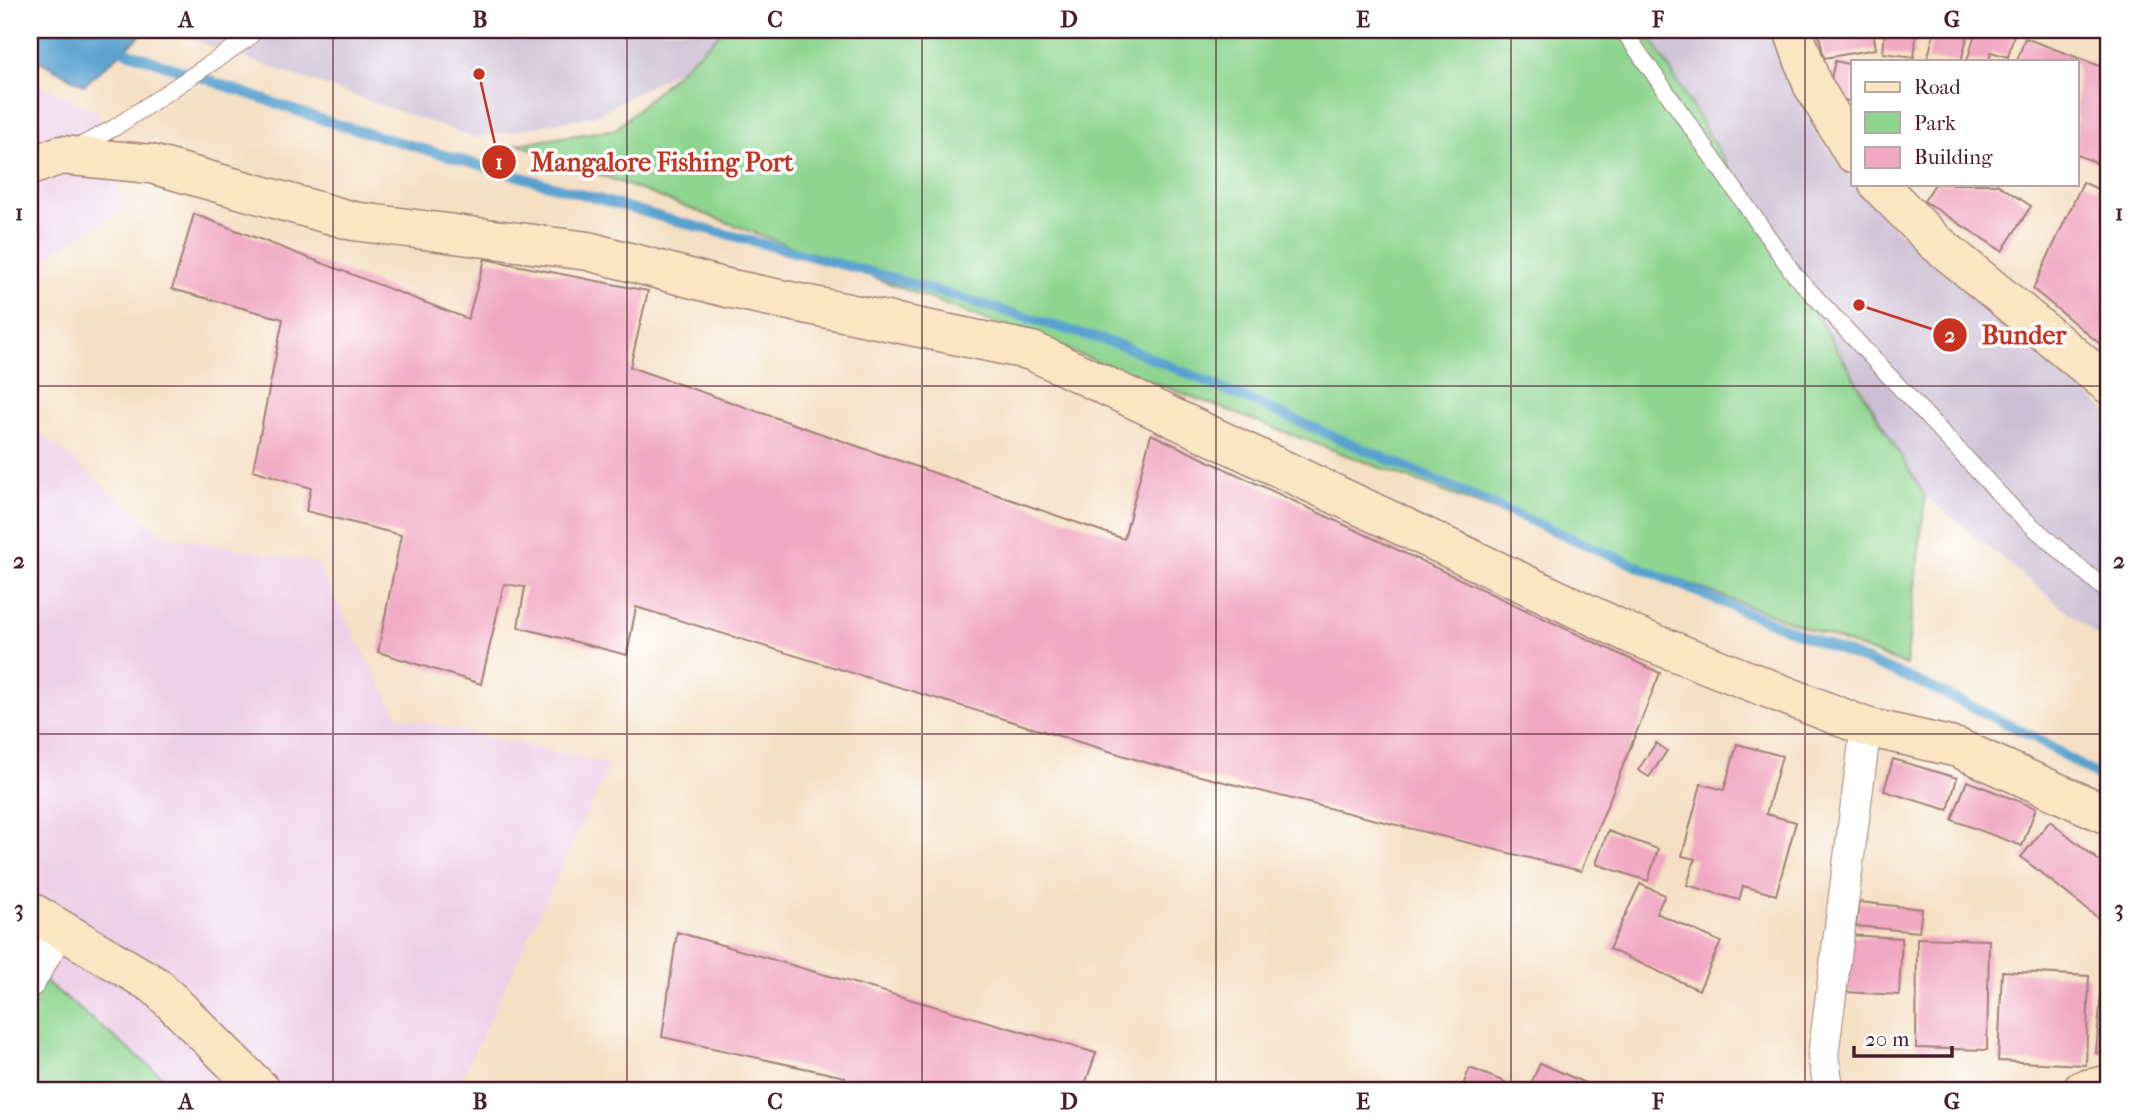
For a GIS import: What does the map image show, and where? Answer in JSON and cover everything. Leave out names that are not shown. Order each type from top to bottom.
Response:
[{"type":"street","points":[[1793,30],[1812,84],[1851,150]]},
{"type":"street","points":[[46,161],[151,164],[353,221],[588,251],[727,288],[1032,351],[1635,636],[1866,727],[1958,748],[2108,815]]},
{"type":"street","points":[[1880,186],[1933,240],[2108,384]]},
{"type":"street","points":[[1829,1090],[1823,1056],[1866,727]]},
{"type":"street","points":[[30,982],[40,919],[156,986],[261,1090]]},
{"type":"street","points":[[2082,1090],[2108,1085]]},
{"type":"lane","points":[[46,161],[114,128],[247,39],[256,30]]},
{"type":"lane","points":[[1623,30],[1794,274],[2016,512],[2108,592]]},
{"type":"shaded area","points":[[164,30],[749,30],[597,115],[476,138]]},
{"type":"shaded area","points":[[1545,30],[1774,30],[1814,130],[1851,176],[1851,186],[1858,186],[1886,221],[2108,412],[2108,644],[1793,389]]},
{"type":"shaded area","points":[[30,80],[97,111],[123,211],[48,256],[35,428],[163,535],[316,563],[398,716],[610,765],[456,1090],[30,1090]]},
{"type":"green space","points":[[724,30],[1646,30],[1925,496],[1906,665],[518,144],[616,129]]},
{"type":"green space","points":[[30,969],[179,1090],[30,1090]]},
{"type":"water","points":[[30,30],[143,30],[138,38],[84,85],[30,56]]},
{"type":"building","points":[[1818,30],[1873,30],[1876,49],[1824,58]]},
{"type":"building","points":[[1885,30],[1917,30],[1914,57],[1883,53]]},
{"type":"building","points":[[1935,30],[1969,30],[1961,60],[1927,60]]},
{"type":"building","points":[[1976,30],[2015,31],[2008,57],[1991,52],[1989,60],[1967,60]]},
{"type":"building","points":[[2025,38],[2108,69],[2108,167],[2078,155],[2078,60],[2017,60]]},
{"type":"building","points":[[1835,61],[1851,65],[1851,102],[1827,96]]},
{"type":"building","points":[[2083,182],[2108,194],[2106,349],[2033,289]]},
{"type":"building","points":[[1934,186],[2000,186],[2031,206],[2002,251],[1924,201]]},
{"type":"building","points":[[194,214],[468,319],[485,259],[648,291],[630,367],[1124,539],[1151,434],[1660,673],[1581,871],[1148,763],[636,607],[627,655],[518,627],[525,587],[504,584],[481,684],[378,652],[401,535],[306,511],[311,488],[253,470],[283,319],[172,289]]},
{"type":"building","points":[[1656,743],[1667,751],[1649,777],[1638,770]]},
{"type":"building","points":[[1737,744],[1782,756],[1766,814],[1796,822],[1776,895],[1743,886],[1739,900],[1687,885],[1695,859],[1682,856],[1701,784],[1724,790]]},
{"type":"building","points":[[1893,759],[1957,778],[1948,810],[1884,791]]},
{"type":"building","points":[[1967,781],[2036,808],[2022,846],[1952,820]]},
{"type":"building","points":[[2050,821],[2108,868],[2108,926],[2021,857]]},
{"type":"building","points":[[1608,831],[1658,849],[1648,881],[1596,864]]},
{"type":"building","points":[[1640,884],[1665,895],[1656,913],[1721,942],[1699,990],[1609,949]]},
{"type":"building","points":[[1859,902],[1922,909],[1919,932],[1856,926]]},
{"type":"building","points":[[677,932],[1096,1053],[1083,1090],[843,1090],[845,1077],[662,1037]]},
{"type":"building","points":[[1847,935],[1902,938],[1899,995],[1844,992]]},
{"type":"building","points":[[1917,938],[1989,940],[1987,1050],[1916,1048]]},
{"type":"building","points":[[2002,971],[2089,976],[2086,1065],[1998,1061]]},
{"type":"building","points":[[2102,981],[2108,982],[2108,1054],[2096,1053]]},
{"type":"building","points":[[1540,1063],[1601,1090],[1528,1090]]},
{"type":"building","points":[[1470,1068],[1505,1082],[1502,1090],[1461,1090]]},
{"type":"waterway","points":[[110,46],[326,121],[668,219],[889,277],[1123,346],[1718,601],[1926,685],[2032,736],[2108,782]]},
{"type":"place","name":"Mangalore Fishing Port","points":[[479,74]]},
{"type":"place","name":"Bunder","points":[[1859,305]]}]
